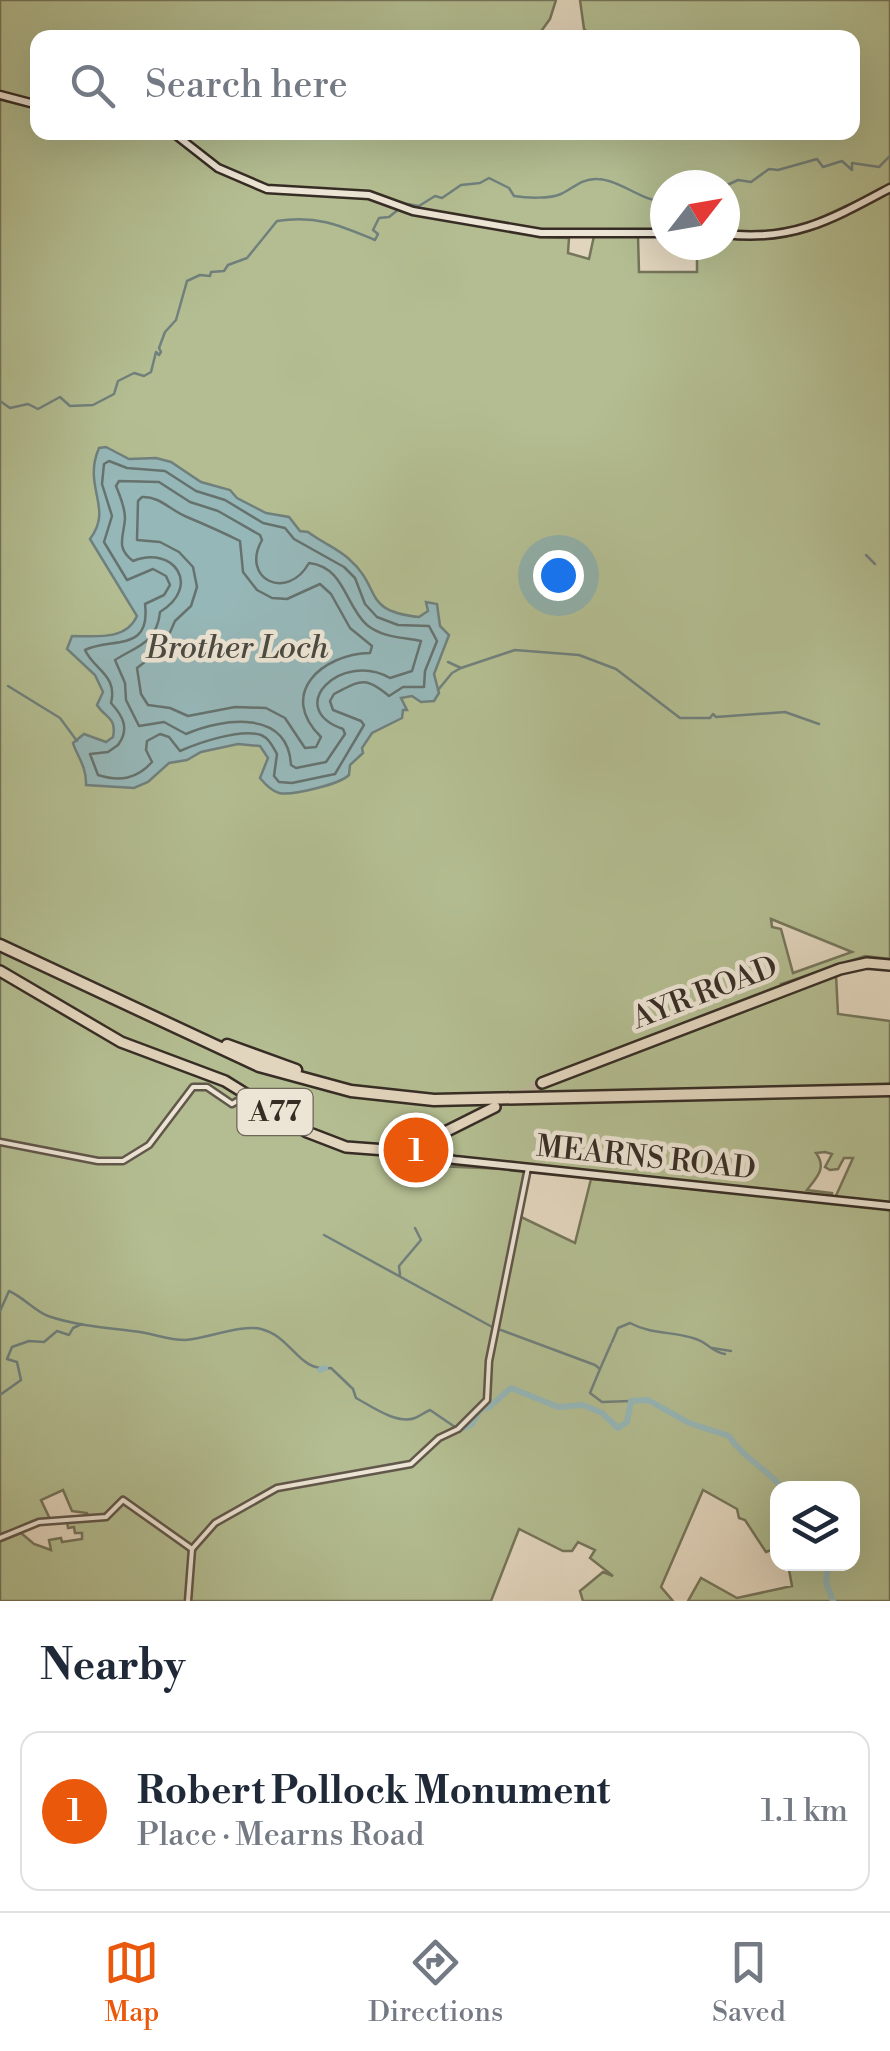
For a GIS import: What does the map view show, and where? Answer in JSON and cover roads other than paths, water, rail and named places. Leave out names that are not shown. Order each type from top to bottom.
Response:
[{"type":"highway","points":[[0,941],[216,1048],[259,1066],[351,1091],[434,1100],[890,1087]]},
{"type":"main road","points":[[0,95],[30,103]]},
{"type":"main road","points":[[182,140],[218,168],[267,189],[369,195],[413,211],[541,234],[650,232]]},
{"type":"main road","points":[[740,235],[764,236],[810,228],[890,188]]},
{"type":"main road","name":"AYR ROAD","points":[[542,1083],[840,969],[867,963],[890,965]]},
{"type":"main road","name":"A77","points":[[0,971],[121,1042],[204,1072],[324,1141],[367,1150],[400,1148],[438,1136],[496,1107]]},
{"type":"main road","name":"MEARNS ROAD","points":[[400,1148],[407,1153],[455,1160],[890,1206]]},
{"type":"street","points":[[0,1142],[98,1161],[124,1161],[149,1145],[197,1085],[207,1087],[232,1104],[248,1095]]},
{"type":"street","points":[[188,1601],[192,1549],[215,1522],[276,1488],[411,1464],[439,1438],[458,1429],[487,1400],[488,1361],[528,1168]]},
{"type":"street","points":[[0,1538],[39,1522],[106,1517],[122,1500],[192,1549]]},
{"type":"water","name":"Brother Loch","points":[[106,447],[129,459],[171,462],[201,482],[230,490],[266,513],[289,517],[300,531],[308,532],[349,559],[388,610],[419,617],[428,611],[426,602],[437,604],[440,626],[449,635],[434,674],[439,693],[434,701],[401,698],[407,710],[403,710],[402,718],[372,733],[363,753],[350,765],[349,775],[316,788],[273,791],[260,778],[268,758],[260,746],[238,744],[169,763],[148,782],[134,788],[86,785],[73,743],[84,734],[106,742],[113,737],[113,725],[97,705],[103,692],[95,675],[67,649],[72,636],[118,633],[137,616],[90,539],[99,517],[95,462],[99,448]]},
{"type":"waterway","points":[[740,180],[751,182],[769,169],[817,159],[823,167],[842,161],[852,170],[852,163],[879,167],[890,156]]},
{"type":"waterway","points":[[407,204],[419,206],[435,196],[442,198],[461,185],[489,178],[509,188],[514,196],[556,196],[597,179],[650,198]]},
{"type":"waterway","points":[[0,401],[10,408],[28,404],[38,409],[60,397],[70,406],[93,405],[114,394],[118,381],[134,373],[144,376],[151,372],[165,332],[176,320],[187,281],[224,271],[228,265],[247,258],[277,221],[304,219],[328,223],[375,240],[378,234],[373,230],[379,218],[389,217],[399,209]]},
{"type":"waterway","points":[[866,555],[875,564]]},
{"type":"waterway","points":[[448,662],[461,668],[515,650],[579,655],[616,669],[680,718],[785,712],[819,724]]},
{"type":"waterway","points":[[438,690],[461,668]]},
{"type":"waterway","points":[[8,686],[60,718],[77,741]]},
{"type":"waterway","points":[[400,1275],[399,1266],[421,1240],[415,1228]]},
{"type":"waterway","points":[[324,1235],[494,1328]]},
{"type":"waterway","points":[[0,1311],[9,1291],[43,1314],[59,1319],[173,1339],[261,1329],[281,1339],[311,1365],[331,1368],[353,1389],[356,1398],[377,1410],[408,1419],[430,1410],[455,1427]]},
{"type":"waterway","points":[[612,1342],[618,1328],[630,1323],[696,1339],[725,1354]]},
{"type":"waterway","points":[[0,1395],[21,1380],[17,1362],[7,1359],[12,1347],[29,1341],[44,1342],[57,1331],[69,1335],[82,1324]]},
{"type":"waterway","points":[[501,1330],[595,1365],[600,1369],[590,1393],[602,1402],[631,1401]]},
{"type":"waterway","points":[[600,1369],[611,1344]]},
{"type":"waterway","points":[[712,1348],[731,1351]]},
{"type":"waterway","points":[[320,1370],[325,1368]]},
{"type":"waterway","points":[[464,1428],[472,1424],[480,1410],[511,1388],[558,1407],[583,1405],[602,1413],[618,1428],[627,1422],[631,1401],[648,1400],[689,1423],[729,1436],[776,1481]]},
{"type":"waterway","points":[[827,1571],[826,1582],[833,1601]]},
{"type":"tunnel","points":[[495,1107],[542,1083]]},
{"type":"place","name":"Robert Pollock Monument","points":[[416,1150]]}]
